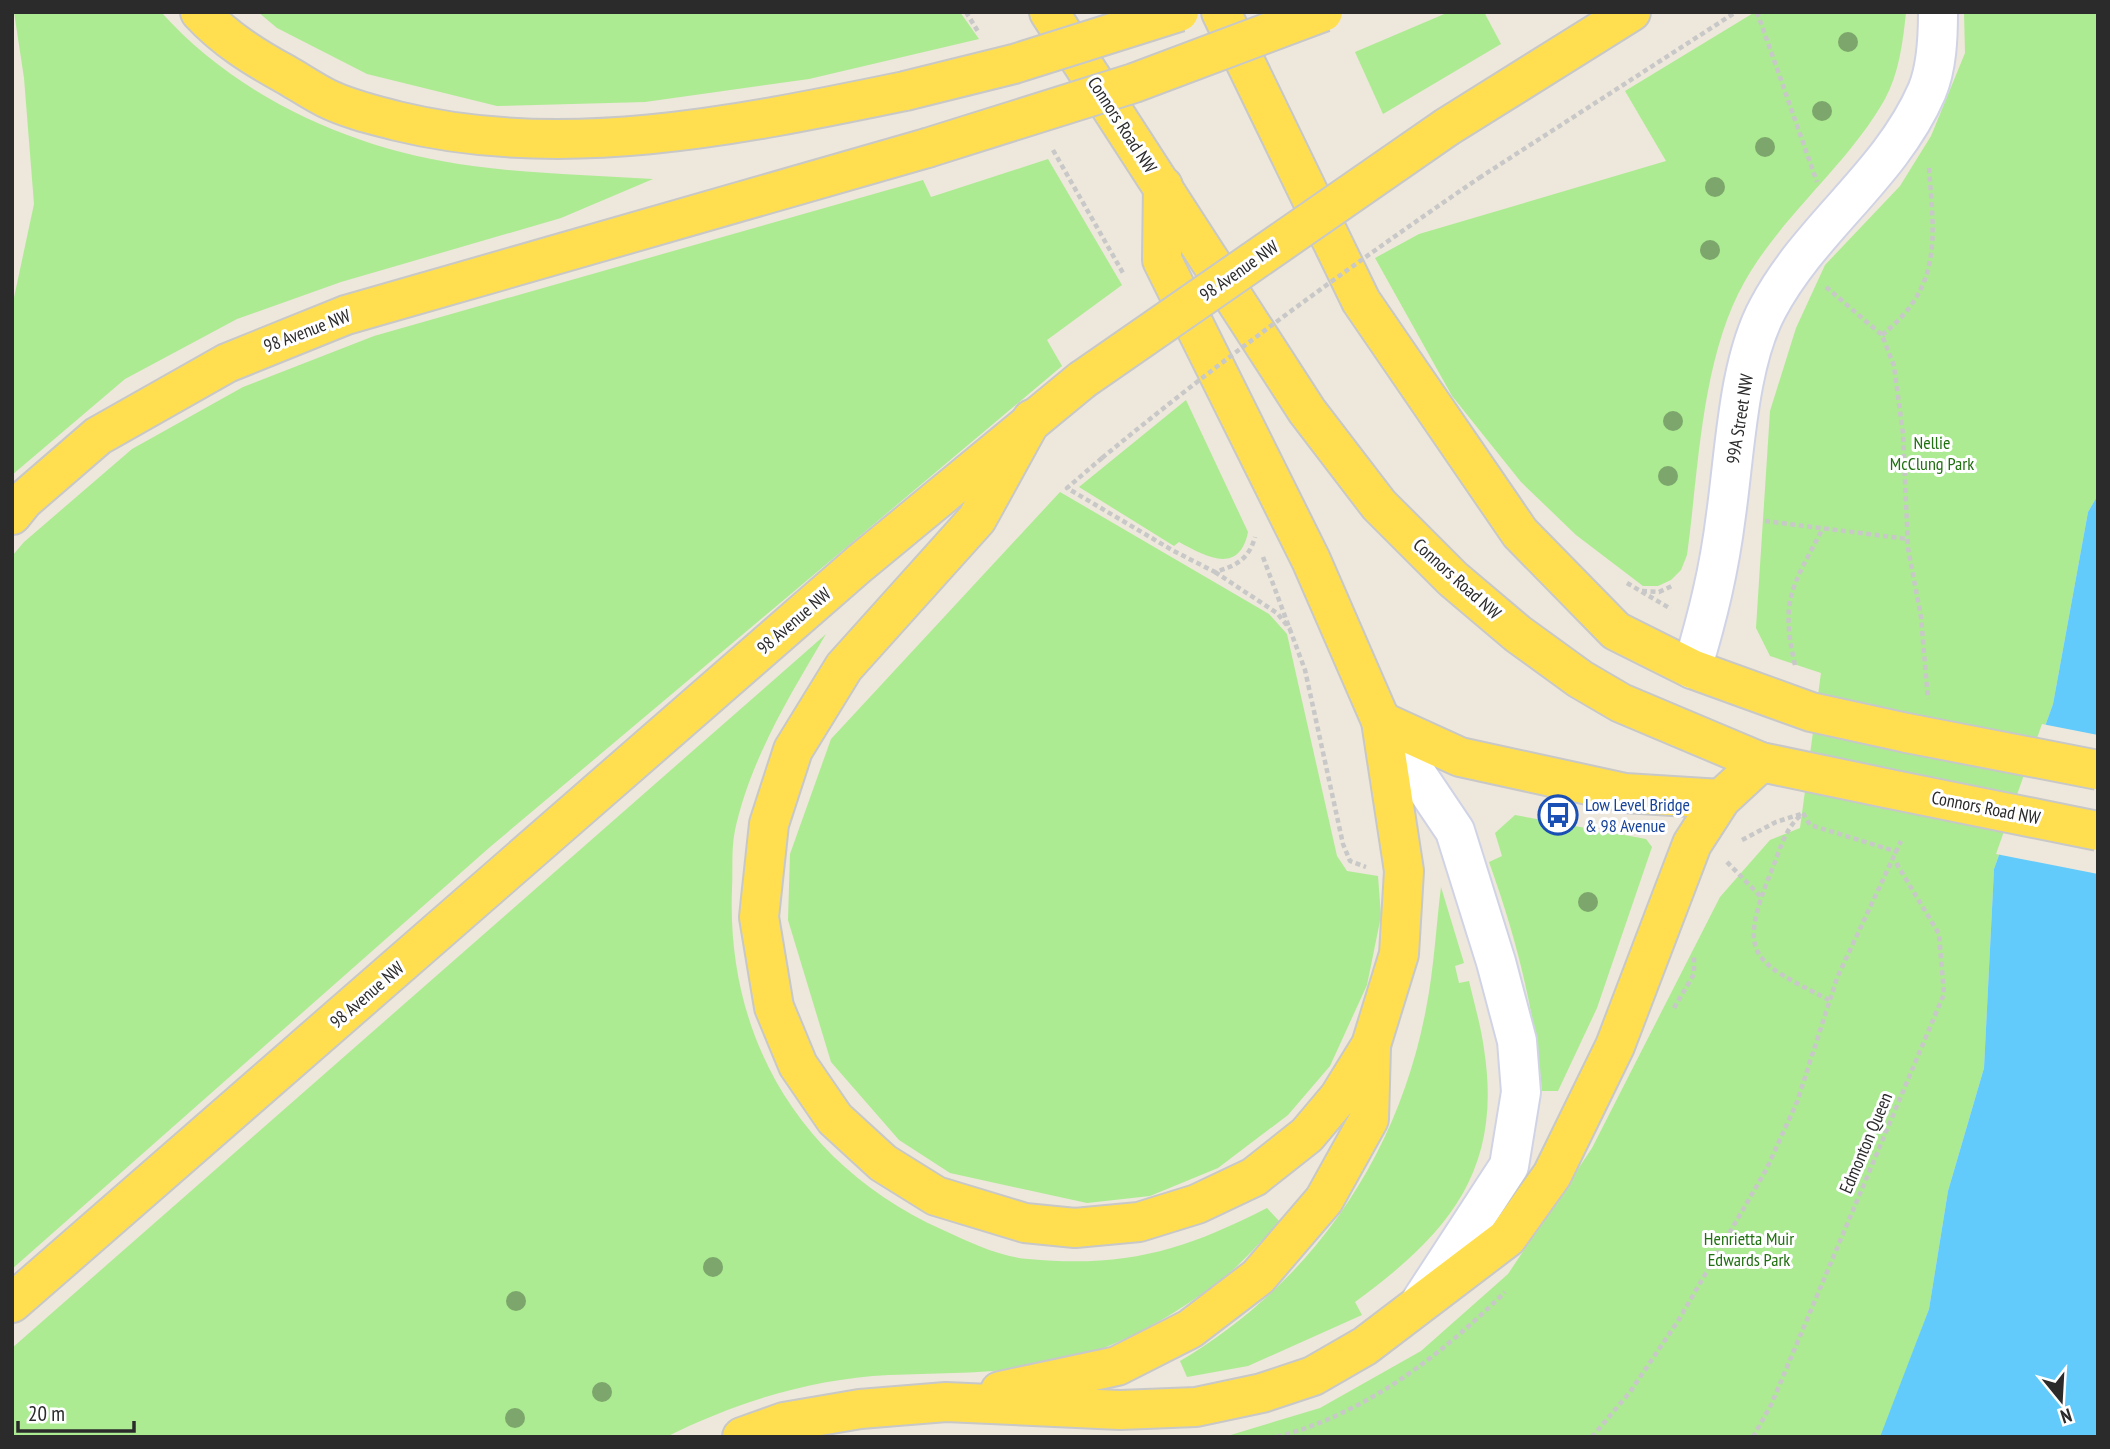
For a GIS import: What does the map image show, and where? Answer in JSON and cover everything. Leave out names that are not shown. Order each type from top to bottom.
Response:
[{"type":"main road","points":[[200,12],[246,52],[327,99],[426,128],[491,137],[608,137],[700,128],[792,114],[905,91],[1014,64],[1180,12]]},
{"type":"main road","name":"Connors Road NW","points":[[1049,12],[1307,411],[1378,505],[1453,579],[1518,634],[1611,697],[1761,762],[2098,831]]},
{"type":"main road","points":[[1222,12],[1361,301],[1520,533],[1616,631],[1692,670],[1811,712],[1918,718],[2098,770]]},
{"type":"main road","name":"98 Avenue NW","points":[[12,515],[24,500],[98,436],[227,363],[334,320],[927,148],[1134,83],[1323,12]]},
{"type":"main road","name":"98 Avenue NW","points":[[12,1303],[859,564],[1032,419],[1082,380],[1447,127],[1630,12]]},
{"type":"main road","points":[[1032,419],[977,519],[844,667],[793,750],[769,824],[758,917],[774,1007],[798,1065],[835,1119],[883,1163],[936,1196],[1026,1223],[1075,1228],[1139,1222],[1197,1204],[1254,1177],[1307,1135],[1339,1097],[1371,1045],[1399,954],[1404,871],[1381,721],[1311,560],[1162,260],[1163,187]]},
{"type":"main road","points":[[1381,721],[1460,757],[1625,793],[1721,799]]},
{"type":"main road","points":[[742,1437],[784,1422],[860,1409],[946,1402],[1120,1409],[1196,1407],[1262,1393],[1312,1376],[1365,1346],[1507,1238],[1552,1175],[1615,1046],[1692,844],[1721,799],[1761,762]]},
{"type":"main road","points":[[946,1402],[1117,1366],[1190,1329],[1258,1277],[1324,1200],[1369,1119],[1371,1045]]},
{"type":"street","name":"99A Street NW","points":[[1692,670],[1715,593],[1743,382],[1766,311],[1794,264],[1890,157],[1928,89],[1938,39],[1938,12]]},
{"type":"street","points":[[1381,721],[1455,831],[1517,1041],[1521,1093],[1509,1166],[1414,1311]]},
{"type":"street","points":[[1440,862],[1472,963],[1487,1027],[1495,1081]]},
{"type":"path","points":[[965,12],[981,36]]},
{"type":"path","points":[[1294,635],[1277,613],[1215,572],[1172,550],[1068,488],[1190,386],[1326,282],[1479,178],[1736,12]]},
{"type":"path","points":[[1757,12],[1821,193]]},
{"type":"path","points":[[1048,142],[1126,279]]},
{"type":"path","points":[[1882,335],[1916,302],[1925,281],[1930,257]]},
{"type":"path","points":[[1822,284],[1861,314],[1882,335],[1900,394],[1908,539],[1921,617],[1918,718]]},
{"type":"path","points":[[1184,385],[1190,396]]},
{"type":"path","points":[[1726,515],[1822,530],[1908,539]]},
{"type":"path","points":[[1251,527],[1294,635],[1343,844],[1350,861],[1375,868]]},
{"type":"path","points":[[1796,673],[1787,626],[1787,603],[1792,586],[1822,530]]},
{"type":"path","points":[[1215,572],[1240,562],[1251,551],[1255,537]]},
{"type":"path","points":[[1736,845],[1776,822],[1803,813]]},
{"type":"path","points":[[1803,813],[1810,825],[1898,852]]},
{"type":"path","points":[[1803,813],[1789,828],[1760,896],[1752,929],[1755,951],[1768,969],[1829,1000]]},
{"type":"path","points":[[1592,1437],[1630,1392],[1678,1321],[1766,1170],[1797,1102],[1829,1000],[1902,841]]},
{"type":"path","points":[[1722,857],[1760,896]]},
{"type":"path","name":"Edmonton Queen","points":[[1752,1437],[1771,1405],[1944,994],[1939,933],[1895,860]]},
{"type":"green space","points":[[14,12],[161,12],[192,43],[227,71],[264,95],[344,134],[386,148],[430,159],[495,169],[653,179],[561,218],[341,282],[237,319],[125,379],[12,475],[12,307],[34,204],[24,78]]},
{"type":"green space","points":[[258,12],[960,12],[979,39],[809,79],[645,102],[497,106],[367,74],[277,28]]},
{"type":"green space","points":[[1449,12],[1484,12],[1501,44],[1383,114],[1355,52]]},
{"type":"green space","points":[[1755,12],[1906,12],[1897,68],[1885,99],[1852,146],[1760,257],[1730,311],[1710,379],[1687,555],[1681,570],[1671,580],[1658,586],[1643,586],[1576,535],[1521,482],[1452,396],[1375,258],[1419,234],[1666,161],[1625,91]]},
{"type":"green space","points":[[1964,12],[2098,12],[2098,495],[2088,512],[2053,704],[1994,869],[1984,1068],[1948,1191],[1929,1309],[1885,1428],[1880,1437],[1224,1437],[1320,1408],[1421,1351],[1508,1274],[1592,1148],[1720,897],[1770,840],[1800,828],[1821,673],[1770,656],[1756,628],[1770,411],[1796,328],[1825,265],[1900,186],[1931,136],[1965,53]]},
{"type":"green space","points":[[1048,159],[1122,285],[1047,340],[1062,366],[490,847],[12,1269],[12,556],[24,542],[132,449],[243,387],[374,336],[923,180],[931,197]]},
{"type":"green space","points":[[1186,400],[1248,532],[1244,546],[1229,558],[1210,557],[1179,542],[1174,546],[1079,487]]},
{"type":"green space","points":[[1060,492],[1269,614],[1287,634],[1337,856],[1347,871],[1378,876],[1381,916],[1367,985],[1330,1066],[1288,1115],[1218,1168],[1150,1196],[1087,1203],[950,1173],[899,1140],[831,1062],[788,920],[790,854],[831,739]]},
{"type":"green space","points":[[826,634],[761,753],[742,803],[733,845],[734,945],[743,998],[759,1047],[783,1093],[814,1135],[851,1172],[894,1204],[943,1230],[1007,1255],[1028,1259],[1094,1261],[1152,1253],[1208,1235],[1267,1208],[1280,1222],[1231,1272],[1208,1290],[1139,1332],[1084,1355],[1012,1369],[889,1375],[831,1381],[747,1403],[666,1437],[12,1437],[12,1348]]},
{"type":"green space","points":[[1515,815],[1646,839],[1652,847],[1597,1008],[1558,1091],[1542,1091],[1535,1032],[1523,975],[1489,862],[1502,856],[1495,833]]},
{"type":"green space","points":[[1441,887],[1464,963],[1455,966],[1459,983],[1469,981],[1479,1023],[1488,1092],[1485,1130],[1476,1165],[1462,1196],[1442,1224],[1417,1251],[1355,1302],[1362,1315],[1248,1366],[1187,1377],[1180,1361],[1227,1330],[1269,1294],[1308,1255],[1341,1212],[1370,1166],[1394,1116],[1413,1064],[1429,994]]},
{"type":"water","points":[[2098,495],[2098,1437],[1880,1437],[1929,1309],[1948,1191],[1984,1068],[1994,869],[2053,704],[2088,512]]},
{"type":"pier","points":[[2042,724],[2098,735],[2098,874],[1996,854]]},
{"type":"place","name":"Low Level Bridge & 98 Avenue","points":[[1558,815]]},
{"type":"park label","name":"Nellie McClung Park","points":[[1932,453]]},
{"type":"park label","name":"Henrietta Muir Edwards Park","points":[[1749,1249]]}]
